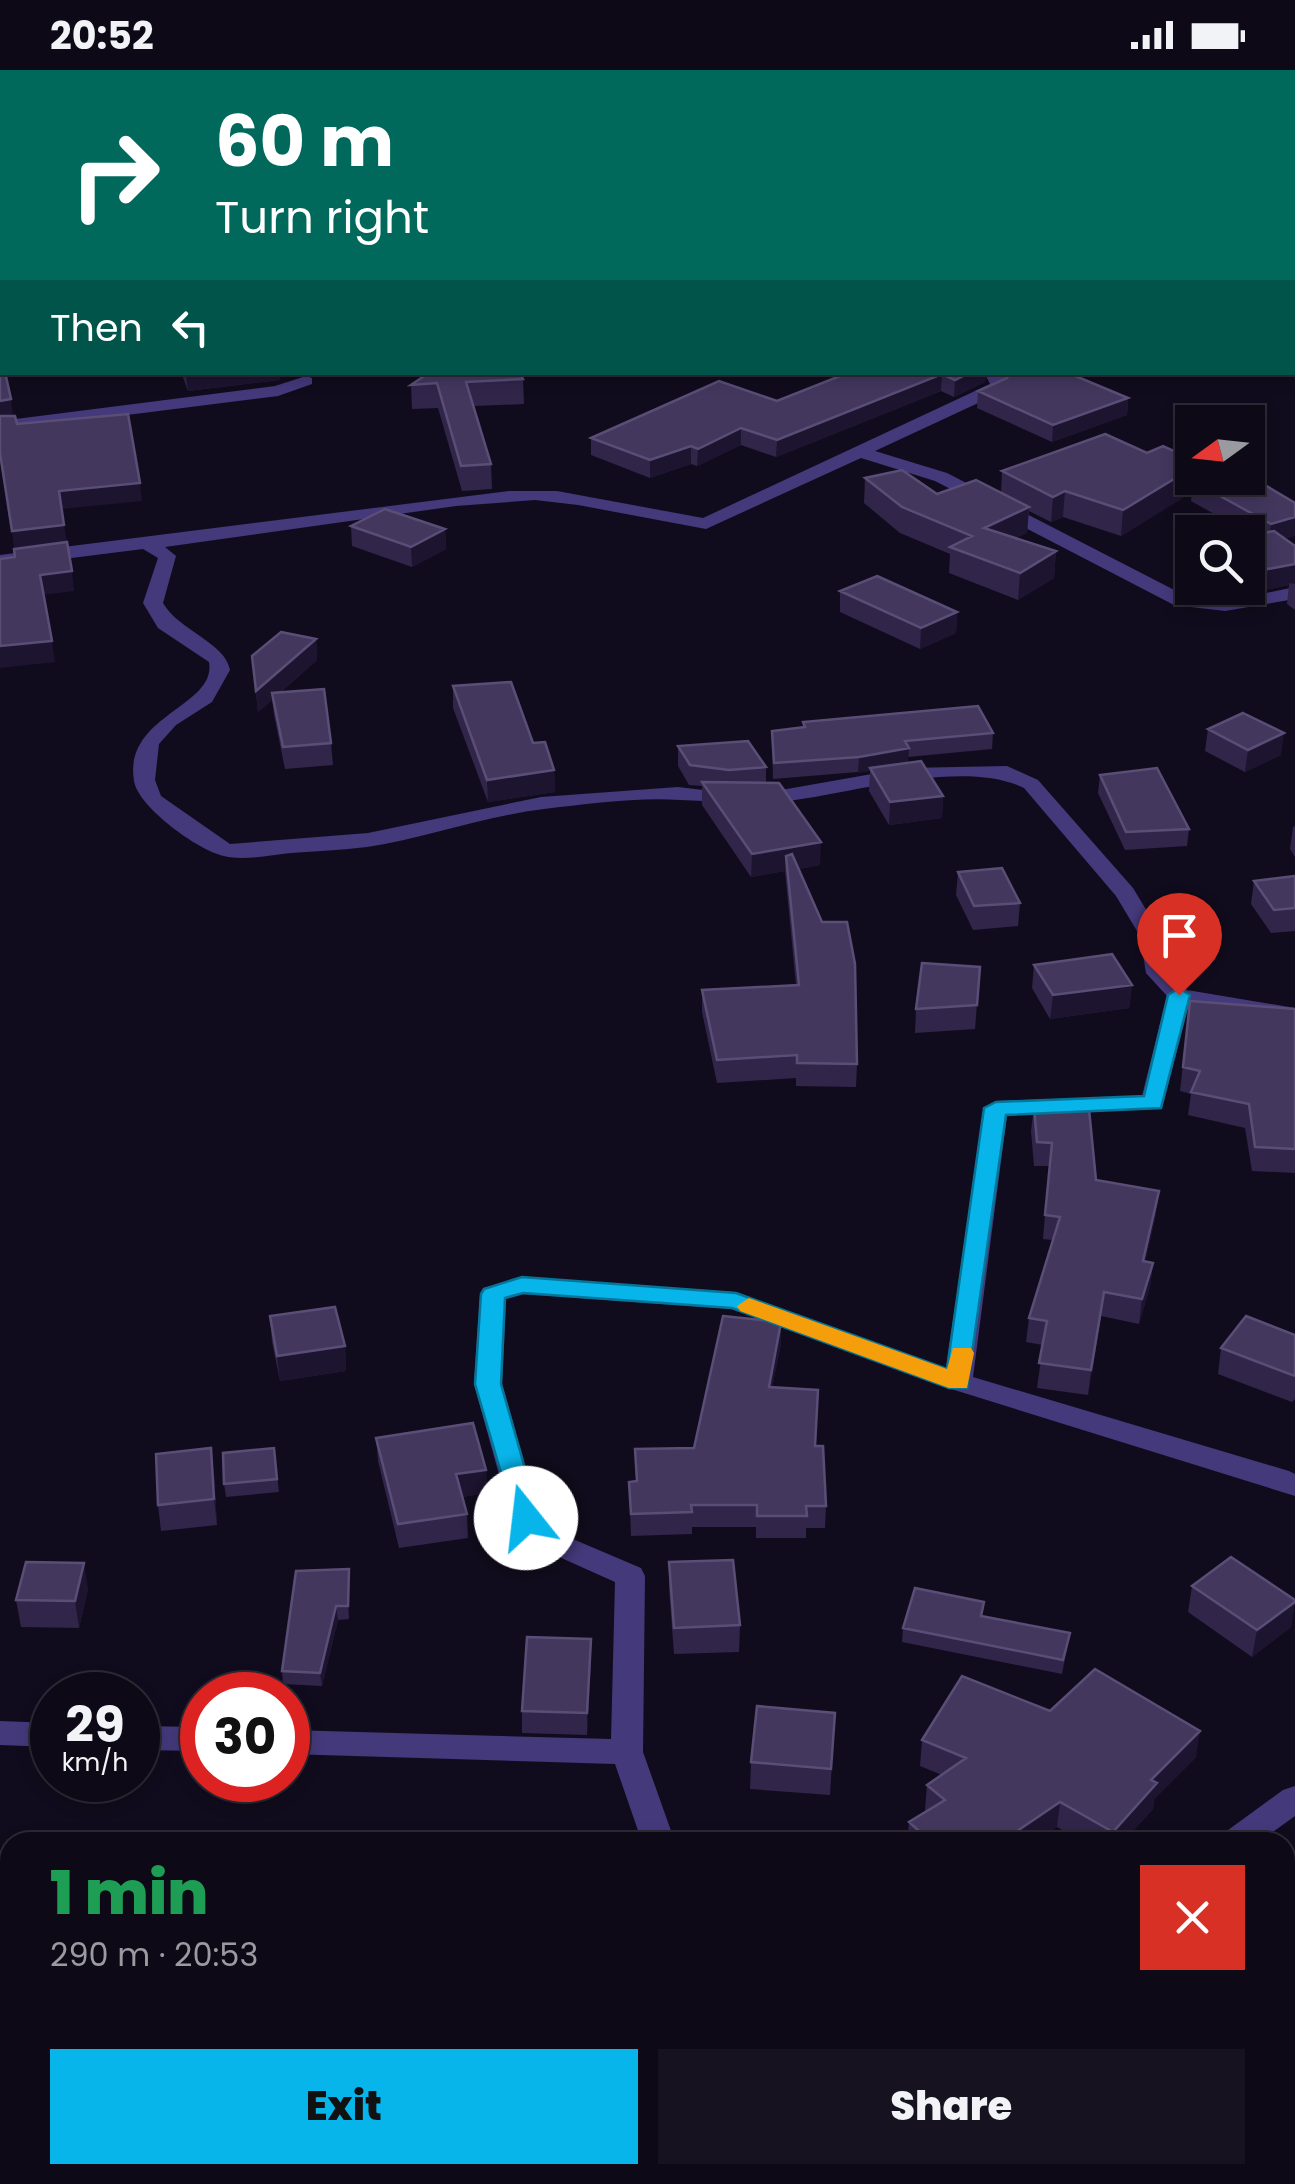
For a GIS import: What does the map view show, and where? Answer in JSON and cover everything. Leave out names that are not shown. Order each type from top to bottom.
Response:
[{"type":"street","points":[[0,561],[150,546],[534,495],[576,498],[677,523],[706,524],[998,388],[995,375]]},
{"type":"street","points":[[0,426],[278,391],[306,381]]},
{"type":"street","points":[[860,452],[941,477],[1180,601],[1214,608],[1251,606],[1295,594]]},
{"type":"street","points":[[150,546],[166,556],[167,566],[152,603],[158,617],[210,649],[218,658],[220,670],[205,698],[169,721],[149,743],[144,780],[152,799],[212,845],[228,851],[368,840],[541,803],[678,793],[729,799],[787,795],[906,774],[1006,772],[1030,784],[1125,893],[1152,936],[1158,974],[1179,995],[1220,1006],[1295,1015]]},
{"type":"street","points":[[958,1382],[996,1108],[1153,1103],[1179,995]]},
{"type":"street","points":[[655,1832],[627,1752],[630,1576],[550,1540],[526,1518],[488,1384],[493,1294],[522,1285],[736,1301],[958,1382],[1295,1486]]},
{"type":"street","points":[[0,1733],[30,1734]]},
{"type":"street","points":[[310,1743],[627,1752]]},
{"type":"street","points":[[1250,1832],[1295,1799]]},
{"type":"building","points":[[0,375],[6,375],[11,399],[0,401]]},
{"type":"building","points":[[426,375],[521,375],[523,379],[466,382],[491,464],[461,466],[437,383],[411,385]]},
{"type":"building","points":[[842,375],[940,375],[777,440],[741,428],[698,449],[691,446],[650,460],[591,438],[719,381],[777,401]]},
{"type":"building","points":[[1073,375],[1128,398],[1053,425],[978,391],[1007,378]]},
{"type":"building","points":[[128,414],[140,483],[59,491],[64,525],[12,531],[0,453],[0,416],[15,416],[17,424]]},
{"type":"building","points":[[1105,434],[1147,453],[1163,446],[1175,451],[1175,478],[1123,510],[1065,491],[1053,497],[1002,471]]},
{"type":"building","points":[[902,470],[937,494],[976,480],[1029,507],[984,528],[1056,551],[1020,573],[950,547],[972,536],[902,507],[865,478]]},
{"type":"building","points":[[1265,485],[1295,503],[1295,517],[1271,524],[1265,521],[1265,515],[1255,515],[1218,495],[1265,495]]},
{"type":"building","points":[[385,509],[445,529],[411,547],[351,526]]},
{"type":"building","points":[[1274,531],[1295,546],[1295,564],[1265,567],[1265,533]]},
{"type":"building","points":[[67,542],[72,571],[40,575],[52,641],[0,646],[0,559],[15,557],[14,549]]},
{"type":"building","points":[[877,576],[957,612],[921,628],[840,591]]},
{"type":"building","points":[[281,632],[316,639],[256,691],[252,656]]},
{"type":"building","points":[[511,682],[533,743],[545,742],[554,770],[487,780],[453,686]]},
{"type":"building","points":[[324,689],[331,743],[283,747],[272,693]]},
{"type":"building","points":[[978,706],[993,733],[905,741],[909,748],[859,757],[774,763],[772,731],[805,727],[803,722]]},
{"type":"building","points":[[1243,713],[1284,733],[1248,750],[1208,729]]},
{"type":"building","points":[[748,741],[766,767],[729,770],[690,765],[678,746]]},
{"type":"building","points":[[921,761],[943,796],[890,802],[870,768]]},
{"type":"building","points":[[1157,768],[1189,829],[1126,832],[1100,775]]},
{"type":"building","points":[[702,782],[779,783],[821,842],[752,854]]},
{"type":"building","points":[[792,854],[822,922],[847,922],[855,964],[857,1064],[797,1063],[797,1055],[717,1060],[702,990],[799,985],[786,856]]},
{"type":"building","points":[[1002,868],[1020,903],[974,906],[958,872]]},
{"type":"building","points":[[1295,876],[1295,908],[1274,910],[1254,881]]},
{"type":"building","points":[[1112,954],[1132,985],[1053,995],[1034,965]]},
{"type":"building","points":[[922,963],[980,967],[977,1005],[916,1009]]},
{"type":"building","points":[[1190,1001],[1295,1009],[1295,1149],[1255,1147],[1249,1104],[1191,1092],[1200,1071],[1183,1067]]},
{"type":"building","points":[[1034,1107],[1089,1109],[1096,1180],[1159,1191],[1143,1261],[1153,1263],[1142,1299],[1104,1292],[1091,1370],[1039,1363],[1047,1321],[1029,1318],[1060,1217],[1045,1215],[1052,1143],[1037,1142]]},
{"type":"building","points":[[335,1307],[345,1346],[277,1356],[270,1316]]},
{"type":"building","points":[[723,1316],[781,1322],[769,1387],[818,1390],[815,1446],[823,1446],[826,1506],[806,1506],[807,1516],[757,1516],[757,1505],[691,1505],[692,1512],[631,1514],[629,1482],[637,1481],[635,1449],[694,1448]]},
{"type":"building","points":[[1246,1316],[1295,1335],[1295,1376],[1221,1348]]},
{"type":"building","points":[[473,1423],[486,1470],[456,1474],[467,1514],[398,1524],[376,1438]]},
{"type":"building","points":[[211,1448],[214,1499],[158,1505],[156,1454]]},
{"type":"building","points":[[274,1448],[277,1479],[224,1484],[223,1453]]},
{"type":"building","points":[[1231,1557],[1295,1602],[1257,1630],[1192,1586]]},
{"type":"building","points":[[733,1560],[740,1625],[674,1628],[669,1562]]},
{"type":"building","points":[[26,1562],[84,1563],[75,1601],[16,1600]]},
{"type":"building","points":[[349,1569],[348,1606],[336,1606],[320,1673],[282,1671],[296,1571]]},
{"type":"building","points":[[915,1588],[984,1602],[981,1616],[1070,1633],[1063,1660],[903,1628]]},
{"type":"building","points":[[527,1637],[591,1639],[587,1713],[522,1711]]},
{"type":"building","points":[[1095,1669],[1200,1731],[1151,1780],[1157,1783],[1113,1832],[1060,1802],[1016,1832],[920,1832],[909,1822],[945,1800],[927,1785],[966,1758],[922,1740],[962,1676],[1050,1711]]},
{"type":"building","points":[[757,1706],[835,1713],[831,1769],[751,1762]]},
{"type":"slow traffic","points":[[749,1306],[958,1382],[962,1353]]},
{"type":"route","points":[[526,1518],[488,1384],[493,1294],[522,1285],[736,1301],[958,1382],[996,1108],[1153,1103],[1179,995]]}]
